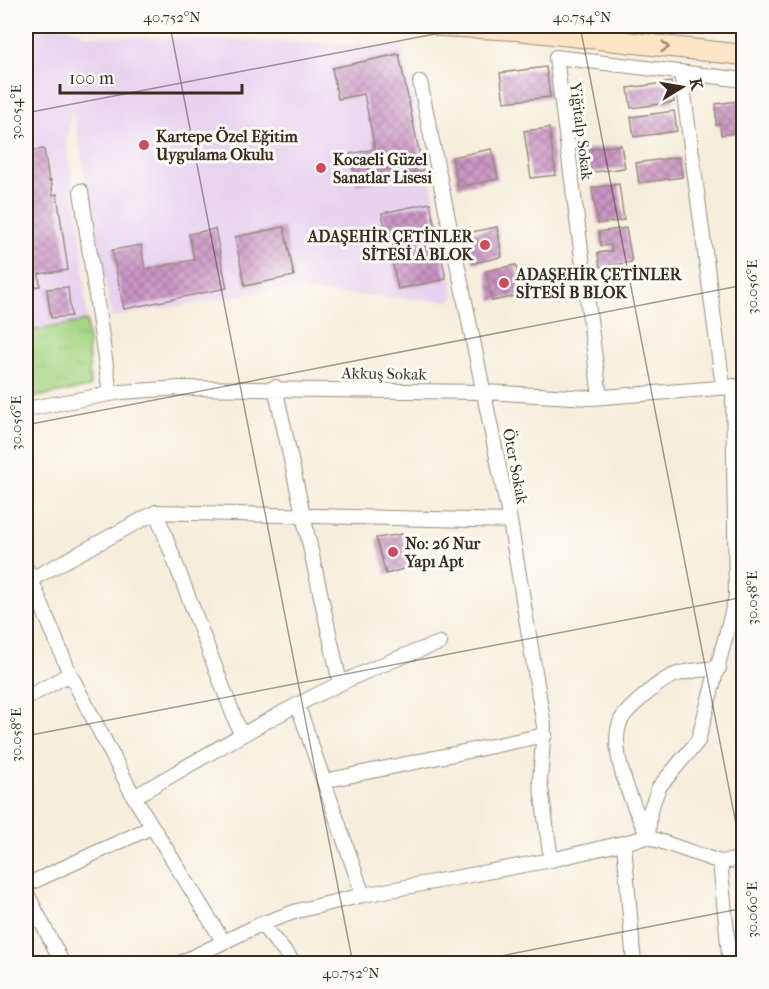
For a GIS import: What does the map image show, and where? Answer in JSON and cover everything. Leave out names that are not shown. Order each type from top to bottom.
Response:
[{"type":"main road","points":[[440,26],[540,32],[744,55]]},
{"type":"street","points":[[540,32],[556,57]]},
{"type":"street","name":"Yiğitalp Sokak","points":[[600,397],[556,57],[744,80]]},
{"type":"street","points":[[648,837],[653,800],[659,787],[698,741],[736,597],[733,387],[681,72]]},
{"type":"street","name":"Öter Sokak","points":[[420,82],[510,520],[545,735],[540,781],[551,860]]},
{"type":"street","points":[[81,191],[110,394]]},
{"type":"street","points":[[275,387],[340,683]]},
{"type":"street","name":"Akkuş Sokak","points":[[26,410],[147,389],[275,387],[600,397],[733,387]]},
{"type":"street","points":[[156,512],[241,735]]},
{"type":"street","points":[[223,941],[134,797],[70,674],[27,576],[156,512],[510,520]]},
{"type":"street","points":[[134,797],[241,735],[340,683],[389,661],[440,643]]},
{"type":"street","points":[[648,837],[634,807],[620,762],[618,737],[621,720],[658,682],[675,673],[719,668]]},
{"type":"street","points":[[26,698],[70,674]]},
{"type":"street","points":[[298,706],[363,896]]},
{"type":"street","points":[[324,781],[545,735]]},
{"type":"street","points":[[26,885],[152,827]]},
{"type":"street","points":[[178,963],[261,924],[297,911],[551,860],[648,837],[720,862],[744,859]]},
{"type":"street","points":[[624,844],[634,963]]},
{"type":"street","points":[[720,862],[730,963]]},
{"type":"street","points":[[26,892],[63,963]]},
{"type":"street","points":[[261,924],[295,963]]},
{"type":"shaded area","points":[[35,26],[62,26],[82,31],[82,35],[402,46],[455,297],[450,301],[272,290],[112,317],[72,107],[66,145],[81,232],[87,321],[26,332],[26,29]]},
{"type":"green space","points":[[87,321],[90,387],[26,399],[26,332]]},
{"type":"building","points":[[399,54],[423,171],[356,185],[350,154],[375,149],[364,94],[338,99],[332,68]]},
{"type":"building","points":[[546,67],[550,97],[504,102],[500,73]]},
{"type":"building","points":[[671,82],[674,102],[631,108],[628,88]]},
{"type":"building","points":[[744,100],[744,132],[721,135],[720,124],[716,125],[716,104]]},
{"type":"building","points":[[674,111],[677,131],[634,137],[631,117]]},
{"type":"building","points":[[549,128],[556,175],[531,178],[524,131]]},
{"type":"building","points":[[621,145],[625,168],[587,173],[584,150]]},
{"type":"building","points":[[44,149],[53,195],[57,194],[68,270],[39,274],[40,286],[26,288],[26,151]]},
{"type":"building","points":[[492,149],[498,179],[458,187],[452,157]]},
{"type":"building","points":[[679,157],[682,177],[639,183],[636,163]]},
{"type":"building","points":[[619,184],[624,220],[598,224],[592,188]]},
{"type":"building","points":[[430,203],[446,279],[398,289],[382,213]]},
{"type":"building","points":[[284,227],[294,276],[245,286],[235,237]]},
{"type":"building","name":"ADAŞEHİR ÇETİNLER SİTESİ A BLOK","points":[[497,227],[502,257],[473,263],[467,233]]},
{"type":"building","points":[[626,228],[632,262],[600,267],[598,253],[612,251],[611,245],[601,246],[599,232]]},
{"type":"building","points":[[215,229],[227,288],[124,309],[112,250],[141,245],[145,269],[194,260],[189,234]]},
{"type":"building","name":"ADAŞEHİR ÇETİNLER SİTESİ B BLOK","points":[[516,265],[522,295],[492,301],[486,271]]},
{"type":"building","points":[[68,287],[71,316],[51,318],[47,289]]},
{"type":"building","name":"No: 26 Nur Yapı Apt","points":[[402,534],[410,567],[386,574],[376,538]]},
{"type":"place","name":"Kartepe Özel Eğitim Uygulama Okulu","points":[[144,145]]},
{"type":"place","name":"Kocaeli Güzel Sanatlar Lisesi","points":[[321,168]]},
{"type":"place","name":"ADAŞEHİR ÇETİNLER SİTESİ A BLOK","points":[[485,245]]},
{"type":"place","name":"ADAŞEHİR ÇETİNLER SİTESİ B BLOK","points":[[504,283]]},
{"type":"place","name":"No: 26 Nur Yapı Apt","points":[[393,552]]}]
